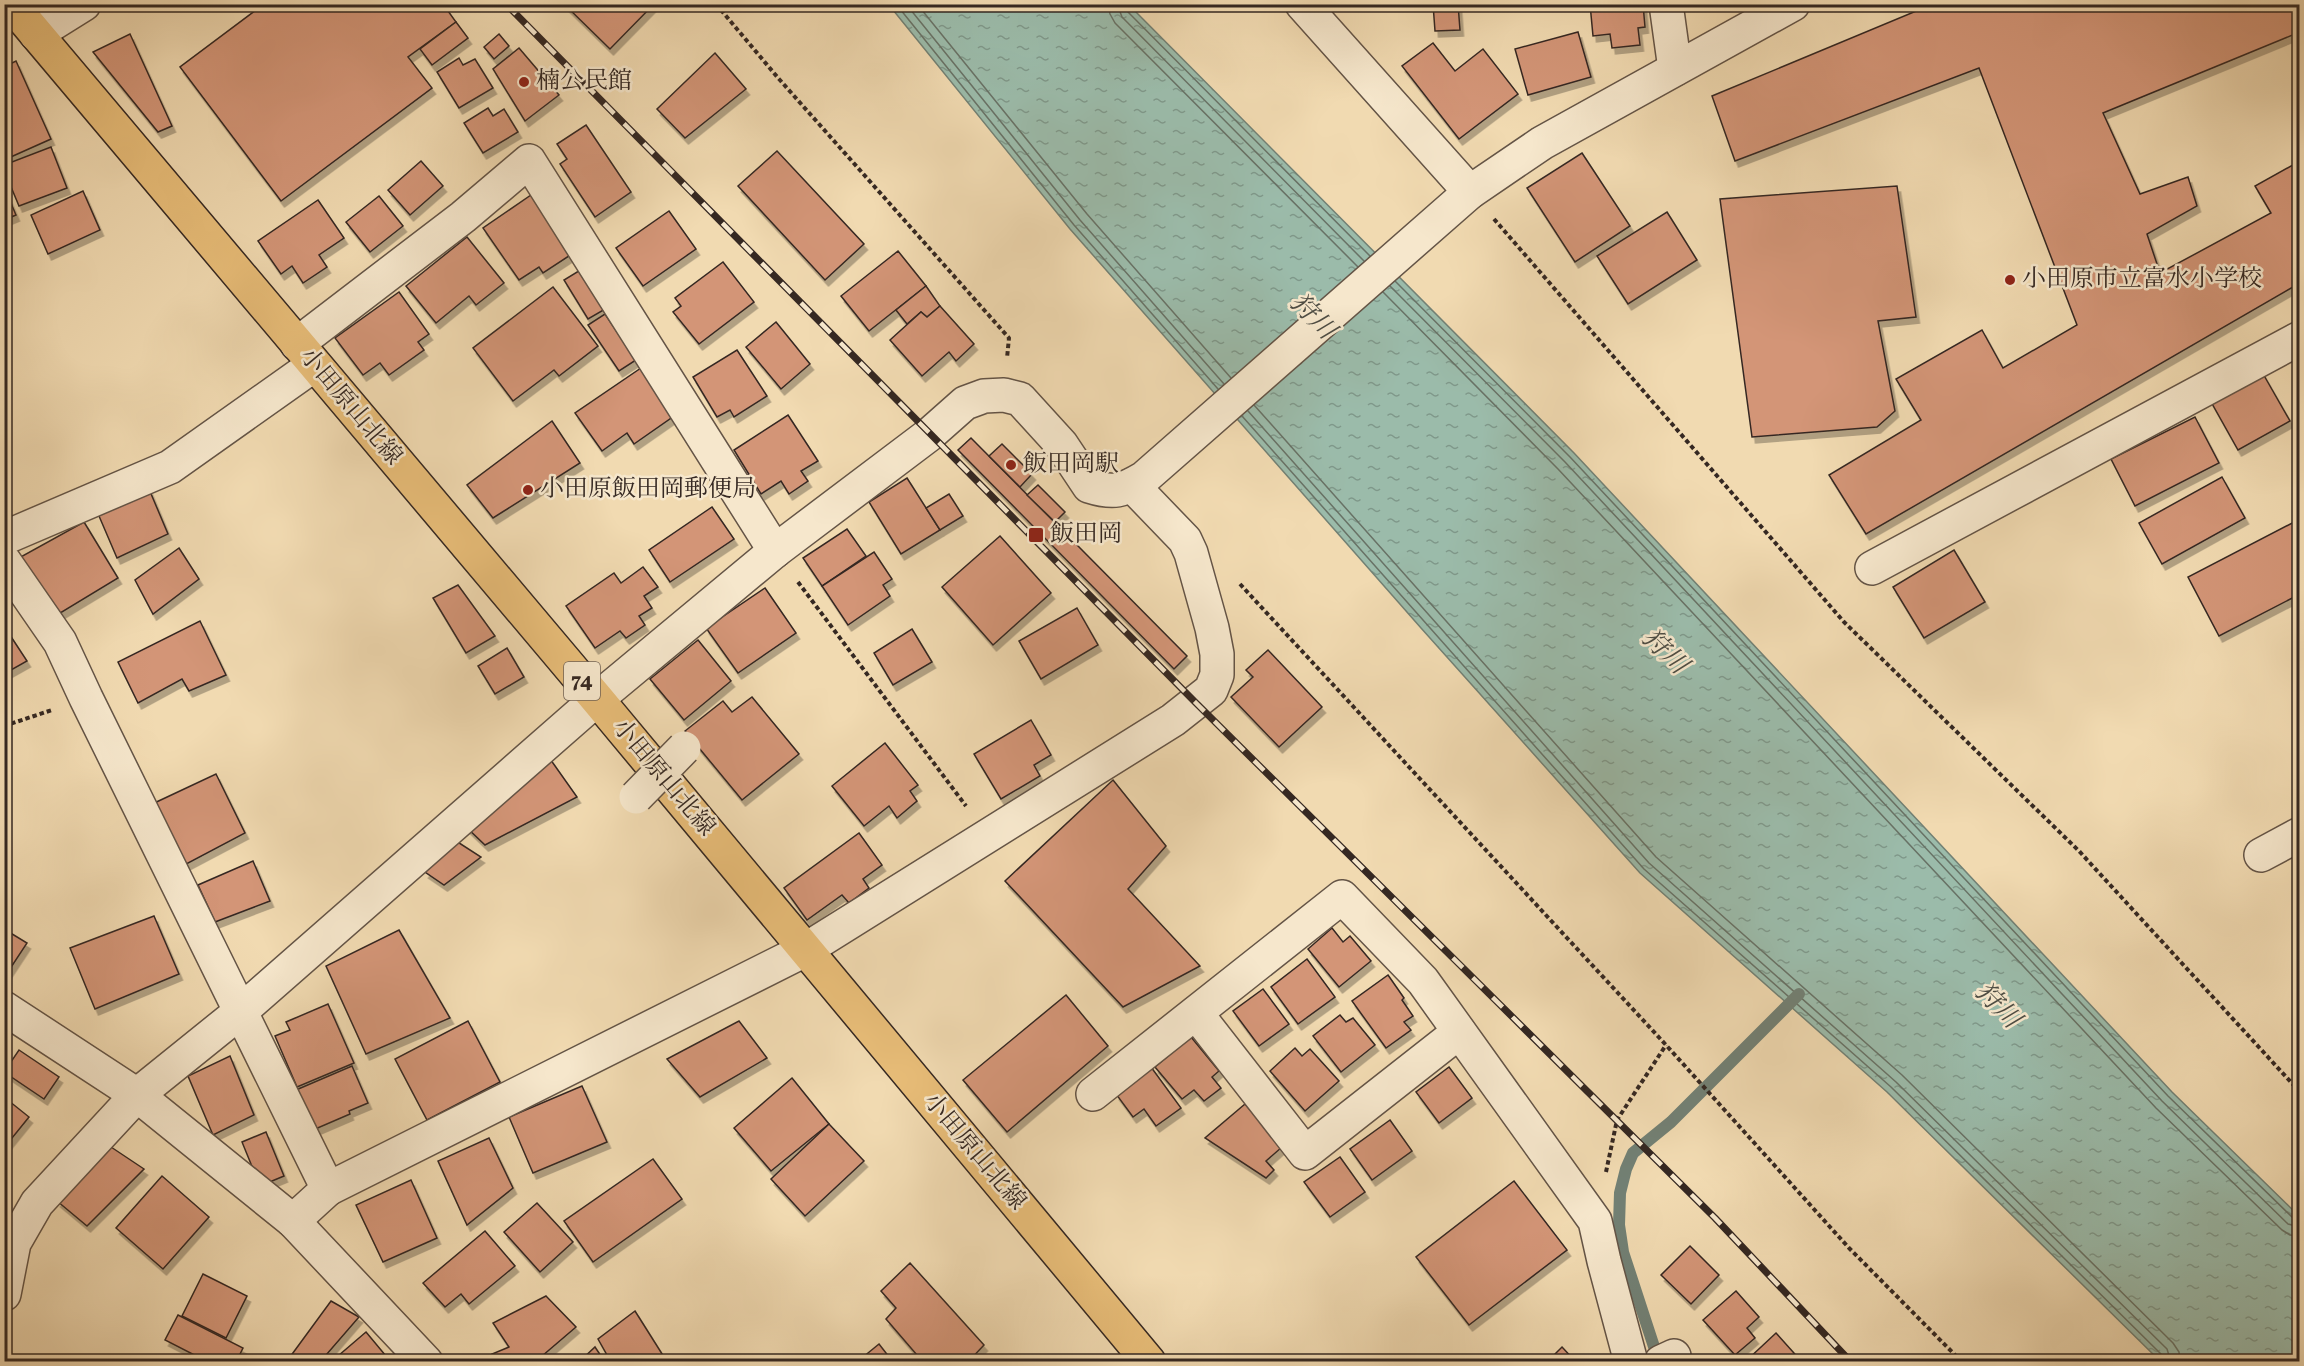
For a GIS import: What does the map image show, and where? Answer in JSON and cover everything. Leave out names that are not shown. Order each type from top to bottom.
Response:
[{"type":"main road","name":"小田原山北線","points":[[11,4],[597,699],[1149,1362]]},
{"type":"street","points":[[36,34],[84,4]]},
{"type":"street","points":[[1666,4],[1675,69]]},
{"type":"street","points":[[4,1294],[14,1243],[36,1203],[137,1095],[240,1012],[597,699],[775,551],[930,434],[965,403],[984,396],[1004,395],[1020,399],[1061,444],[1089,486],[1114,492],[1138,482],[1470,192],[1542,143],[1793,4]]},
{"type":"street","points":[[1310,9],[1470,192]]},
{"type":"street","points":[[4,538],[170,466],[306,354],[529,161],[775,551]]},
{"type":"street","points":[[1872,568],[2300,338]]},
{"type":"street","points":[[293,1221],[328,1189],[805,950],[1173,720],[1211,690],[1217,675],[1217,654],[1191,553],[1185,540],[1138,482]]},
{"type":"street","points":[[4,561],[60,642],[328,1189]]},
{"type":"street","points":[[636,797],[684,748]]},
{"type":"street","points":[[2261,855],[2300,834]]},
{"type":"street","points":[[1093,1095],[1342,897],[1423,981],[1596,1221],[1604,1261],[1631,1362]]},
{"type":"street","points":[[4,1008],[137,1095],[293,1221],[426,1362]]},
{"type":"street","points":[[1196,1013],[1305,1153],[1459,1032]]},
{"type":"path","points":[[716,4],[779,79],[1009,338],[1004,395]]},
{"type":"path","points":[[1470,192],[1844,622],[2079,851],[2300,1092]]},
{"type":"path","points":[[775,551],[988,836]]},
{"type":"path","points":[[1239,583],[1666,1045],[1849,1248],[1962,1362]]},
{"type":"path","points":[[4,726],[86,698]]},
{"type":"path","points":[[1596,1221],[1617,1120],[1666,1045]]},
{"type":"water","name":"狩川","points":[[889,5],[1129,5],[1574,453],[2172,1092],[2299,1216],[2299,1361],[2160,1361],[1887,1092],[1640,873],[1070,229]]},
{"type":"building","points":[[264,4],[443,4],[456,22],[408,57],[432,88],[281,201],[180,67]]},
{"type":"building","points":[[564,4],[654,4],[610,49]]},
{"type":"building","points":[[1433,4],[1458,4],[1460,30],[1435,31]]},
{"type":"building","points":[[1590,4],[1643,4],[1645,27],[1638,28],[1640,45],[1612,48],[1610,34],[1593,36]]},
{"type":"building","points":[[1933,4],[2300,4],[2300,32],[2103,113],[2140,194],[2188,177],[2197,206],[2147,234],[2160,273],[2271,213],[2255,186],[2300,161],[2300,283],[1866,534],[1829,475],[1921,420],[1896,379],[1982,330],[2003,368],[2077,325],[1979,68],[1735,161],[1712,96]]},
{"type":"building","points":[[456,22],[468,38],[432,65],[420,49]]},
{"type":"building","points":[[1578,32],[1591,77],[1528,95],[1515,49]]},
{"type":"building","points":[[130,34],[172,126],[158,132],[93,52]]},
{"type":"building","points":[[499,34],[509,46],[494,59],[484,47]]},
{"type":"building","points":[[1433,43],[1455,71],[1483,49],[1518,94],[1459,139],[1402,66]]},
{"type":"building","name":"楠公民館","points":[[519,48],[559,95],[525,121],[493,69]]},
{"type":"building","points":[[715,53],[746,89],[685,138],[657,109]]},
{"type":"building","points":[[459,58],[463,65],[475,59],[493,88],[459,108],[437,72]]},
{"type":"building","points":[[16,61],[51,139],[4,160],[4,67]]},
{"type":"building","points":[[488,108],[493,116],[504,109],[518,132],[483,153],[464,123]]},
{"type":"building","points":[[586,125],[631,192],[595,217],[560,164],[567,159],[557,144]]},
{"type":"building","points":[[51,147],[67,188],[19,206],[4,165]]},
{"type":"building","points":[[777,151],[864,244],[825,280],[738,186]]},
{"type":"building","points":[[1582,153],[1630,226],[1575,262],[1527,188]]},
{"type":"building","points":[[421,161],[443,186],[410,215],[388,190]]},
{"type":"building","points":[[1897,186],[1916,317],[1878,321],[1895,411],[1877,427],[1752,437],[1720,199]]},
{"type":"building","points":[[4,187],[16,215],[4,220]]},
{"type":"building","points":[[83,191],[100,230],[48,254],[31,215]]},
{"type":"building","points":[[531,195],[572,254],[543,273],[539,267],[519,280],[483,228]]},
{"type":"building","points":[[379,196],[403,226],[370,252],[346,222]]},
{"type":"building","points":[[318,200],[344,238],[319,255],[327,267],[303,283],[292,266],[281,274],[258,241]]},
{"type":"building","points":[[669,211],[696,249],[643,286],[616,248]]},
{"type":"building","points":[[1667,212],[1697,260],[1628,304],[1597,256]]},
{"type":"building","points":[[467,237],[504,283],[476,305],[469,296],[436,323],[406,286]]},
{"type":"building","points":[[898,251],[926,286],[869,331],[841,296]]},
{"type":"building","points":[[723,262],[754,302],[699,344],[673,312],[681,306],[675,298]]},
{"type":"building","points":[[582,269],[607,308],[588,319],[564,280]]},
{"type":"building","points":[[926,286],[940,306],[927,317],[921,312],[907,324],[896,310]]},
{"type":"building","points":[[553,287],[598,346],[559,376],[554,370],[513,401],[473,348]]},
{"type":"building","points":[[399,292],[429,334],[418,342],[424,350],[389,375],[380,363],[363,375],[335,338]]},
{"type":"building","points":[[940,306],[974,344],[956,361],[949,352],[922,376],[890,340],[921,312],[927,317]]},
{"type":"building","points":[[605,314],[636,360],[619,371],[588,325]]},
{"type":"building","points":[[776,322],[810,364],[781,389],[746,347]]},
{"type":"building","points":[[737,350],[767,396],[734,417],[730,410],[717,417],[693,377]]},
{"type":"building","points":[[641,368],[674,416],[634,444],[627,433],[602,451],[575,413]]},
{"type":"building","points":[[2262,372],[2290,421],[2238,450],[2210,400]]},
{"type":"building","points":[[788,415],[818,461],[801,471],[808,481],[789,494],[781,481],[761,494],[734,450]]},
{"type":"building","points":[[2195,417],[2219,463],[2135,506],[2111,459]]},
{"type":"building","points":[[552,421],[580,463],[493,518],[467,485]]},
{"type":"building","points":[[971,438],[1187,656],[1174,669],[958,450]]},
{"type":"building","name":"飯田岡駅","points":[[1002,444],[1032,474],[1020,487],[989,456]]},
{"type":"building","points":[[2222,477],[2245,518],[2162,564],[2139,523]]},
{"type":"building","points":[[907,478],[940,530],[901,554],[869,502]]},
{"type":"building","points":[[1038,485],[1065,512],[1055,522],[1027,495]]},
{"type":"building","points":[[149,489],[168,534],[117,558],[96,509]]},
{"type":"building","points":[[949,494],[963,516],[940,530],[926,508]]},
{"type":"building","points":[[712,507],[734,539],[670,582],[649,550]]},
{"type":"building","points":[[2300,519],[2300,594],[2219,636],[2188,577]]},
{"type":"building","points":[[84,522],[118,578],[52,618],[17,559]]},
{"type":"building","points":[[847,529],[866,556],[822,586],[803,558]]},
{"type":"building","points":[[1000,536],[1051,593],[993,645],[942,587]]},
{"type":"building","points":[[179,548],[199,579],[153,614],[135,580]]},
{"type":"building","points":[[1954,550],[1985,602],[1924,638],[1893,587]]},
{"type":"building","points":[[874,552],[892,579],[883,585],[890,596],[848,625],[822,586]]},
{"type":"building","points":[[643,567],[658,587],[644,596],[652,608],[639,616],[645,625],[626,638],[620,631],[595,648],[566,606],[614,573],[621,583]]},
{"type":"building","points":[[458,585],[495,636],[466,653],[433,598]]},
{"type":"building","points":[[765,588],[796,633],[738,673],[706,628]]},
{"type":"building","points":[[1077,608],[1098,645],[1041,679],[1019,641]]},
{"type":"building","points":[[200,621],[226,675],[189,691],[182,679],[138,703],[118,662]]},
{"type":"building","points":[[4,626],[27,661],[4,674]]},
{"type":"building","points":[[912,629],[932,662],[893,685],[874,653]]},
{"type":"building","points":[[698,640],[731,681],[684,720],[650,679]]},
{"type":"building","points":[[507,648],[524,677],[495,694],[478,666]]},
{"type":"building","points":[[1268,650],[1322,707],[1279,747],[1231,697],[1253,677],[1246,670]]},
{"type":"building","points":[[752,697],[799,754],[742,800],[685,731],[723,701],[732,712]]},
{"type":"building","points":[[1031,720],[1051,755],[1034,765],[1040,776],[1001,799],[974,754]]},
{"type":"building","points":[[885,743],[918,785],[910,791],[917,801],[897,818],[889,806],[864,826],[832,786]]},
{"type":"building","points":[[548,756],[577,797],[485,845],[464,825]]},
{"type":"building","points":[[216,774],[245,833],[173,871],[148,806]]},
{"type":"building","points":[[1113,780],[1166,846],[1128,889],[1200,966],[1123,1007],[1005,881]]},
{"type":"building","points":[[859,833],[882,865],[863,879],[869,888],[849,903],[842,895],[807,920],[784,888]]},
{"type":"building","points":[[453,839],[481,857],[444,885],[425,872]]},
{"type":"building","points":[[253,861],[270,901],[215,922],[198,885]]},
{"type":"building","points":[[154,916],[179,974],[95,1009],[70,948]]},
{"type":"building","points":[[1332,928],[1343,942],[1350,936],[1371,961],[1339,987],[1308,949]]},
{"type":"building","points":[[4,929],[27,943],[4,978]]},
{"type":"building","points":[[399,930],[450,1018],[366,1054],[326,966]]},
{"type":"building","points":[[1307,959],[1335,997],[1298,1024],[1271,987]]},
{"type":"building","points":[[1388,975],[1413,1016],[1404,1022],[1411,1030],[1386,1048],[1352,1001]]},
{"type":"building","points":[[1263,989],[1289,1024],[1259,1046],[1233,1011]]},
{"type":"building","points":[[1066,995],[1108,1046],[1007,1132],[963,1080]]},
{"type":"building","points":[[328,1004],[354,1063],[297,1087],[275,1036],[290,1030],[286,1022]]},
{"type":"building","points":[[1340,1015],[1346,1022],[1353,1018],[1375,1045],[1341,1072],[1313,1036]]},
{"type":"building","points":[[468,1021],[500,1082],[427,1120],[395,1059]]},
{"type":"building","points":[[739,1021],[767,1058],[700,1097],[667,1059]]},
{"type":"building","points":[[1191,1037],[1219,1071],[1212,1077],[1221,1088],[1204,1101],[1194,1090],[1182,1099],[1155,1067]]},
{"type":"building","points":[[1295,1048],[1302,1056],[1310,1049],[1339,1081],[1305,1111],[1270,1071]]},
{"type":"building","points":[[19,1050],[59,1077],[44,1099],[4,1072]]},
{"type":"building","points":[[230,1056],[254,1115],[213,1135],[188,1076]]},
{"type":"building","points":[[352,1066],[368,1103],[349,1111],[350,1114],[313,1130],[296,1090]]},
{"type":"building","points":[[1151,1067],[1181,1108],[1156,1126],[1144,1109],[1133,1117],[1116,1094]]},
{"type":"building","points":[[1449,1067],[1472,1098],[1439,1123],[1416,1092]]},
{"type":"building","points":[[792,1078],[829,1124],[771,1171],[734,1128]]},
{"type":"building","points":[[582,1086],[607,1142],[533,1173],[509,1117]]},
{"type":"building","points":[[4,1097],[29,1117],[4,1148]]},
{"type":"building","points":[[1245,1104],[1282,1147],[1266,1161],[1274,1170],[1266,1178],[1205,1138]]},
{"type":"building","points":[[1390,1120],[1412,1151],[1372,1180],[1350,1149]]},
{"type":"building","points":[[829,1124],[864,1161],[805,1216],[771,1179]]},
{"type":"building","points":[[266,1132],[284,1176],[260,1186],[242,1142]]},
{"type":"building","points":[[489,1138],[513,1188],[467,1225],[438,1161]]},
{"type":"building","points":[[108,1145],[144,1169],[87,1226],[57,1201]]},
{"type":"building","points":[[1340,1157],[1365,1192],[1330,1217],[1304,1182]]},
{"type":"building","points":[[653,1159],[682,1199],[593,1262],[564,1221]]},
{"type":"building","points":[[162,1176],[209,1217],[163,1269],[116,1228]]},
{"type":"building","points":[[411,1180],[437,1238],[383,1262],[356,1205]]},
{"type":"building","points":[[1514,1181],[1567,1250],[1469,1325],[1416,1257]]},
{"type":"building","points":[[537,1203],[573,1242],[540,1272],[504,1232]]},
{"type":"building","points":[[485,1231],[515,1266],[469,1304],[461,1294],[445,1307],[423,1283]]},
{"type":"building","points":[[1690,1246],[1719,1275],[1691,1304],[1661,1275]]},
{"type":"building","points":[[910,1263],[984,1345],[968,1362],[923,1362],[886,1319],[896,1308],[881,1291]]},
{"type":"building","points":[[203,1274],[247,1296],[226,1338],[182,1316]]},
{"type":"building","points":[[1736,1291],[1759,1317],[1747,1328],[1755,1338],[1735,1355],[1703,1320]]},
{"type":"building","points":[[546,1296],[576,1327],[535,1362],[498,1362],[492,1354],[509,1347],[493,1323]]},
{"type":"building","points":[[331,1301],[359,1317],[320,1362],[295,1362],[290,1357]]},
{"type":"building","points":[[635,1311],[664,1357],[660,1362],[611,1362],[598,1339]]},
{"type":"building","points":[[178,1315],[243,1348],[236,1362],[208,1362],[165,1340]]},
{"type":"building","points":[[366,1332],[391,1362],[331,1362]]},
{"type":"building","points":[[1776,1333],[1802,1362],[1745,1362]]},
{"type":"building","points":[[879,1344],[893,1362],[857,1362]]},
{"type":"building","points":[[595,1347],[605,1362],[579,1362]]},
{"type":"building","points":[[1562,1347],[1576,1362],[1547,1362]]},
{"type":"waterway","points":[[1659,1362],[1623,1252],[1619,1225],[1620,1193],[1626,1169],[1633,1153],[1671,1122],[1799,994]]},
{"type":"railway","points":[[506,4],[1195,702],[1715,1218],[1851,1362]]},
{"type":"place","name":"楠公民館","points":[[524,82]]},
{"type":"place","name":"小田原市立富水小学校","points":[[2010,280]]},
{"type":"place","name":"飯田岡駅","points":[[1011,465]]},
{"type":"place","name":"小田原飯田岡郵便局","points":[[528,490]]},
{"type":"place","name":"飯田岡","points":[[1036,535]]}]
